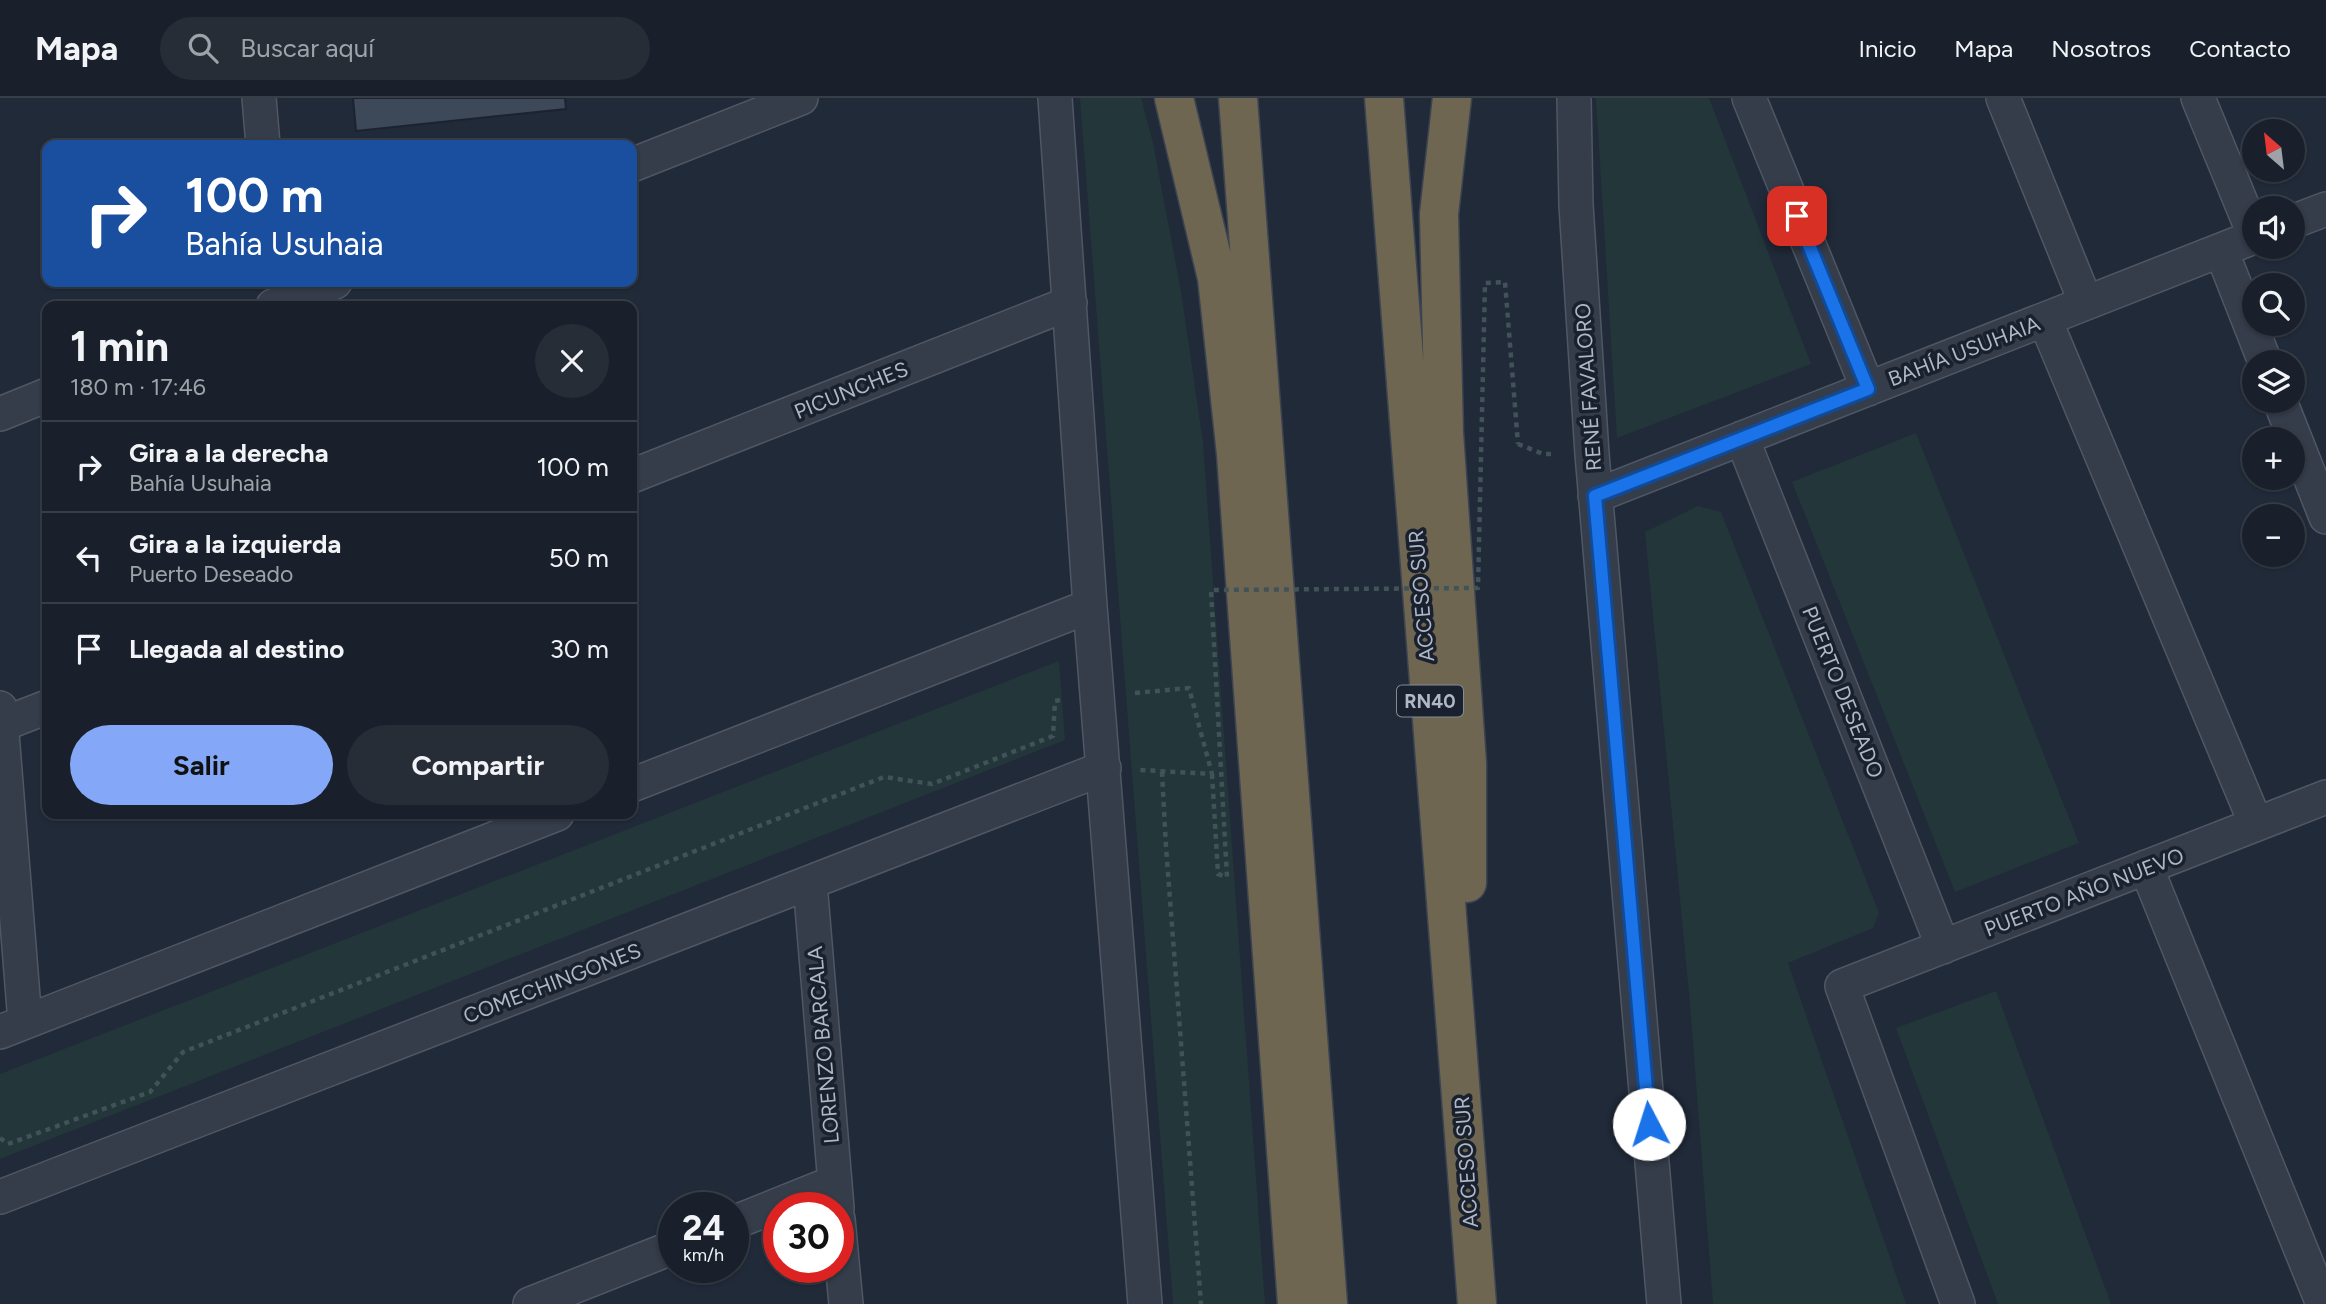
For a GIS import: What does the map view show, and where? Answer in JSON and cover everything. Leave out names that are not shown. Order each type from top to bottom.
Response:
[{"type":"highway","points":[[1174,98],[1217,278],[1236,454],[1297,1304]]},
{"type":"highway","points":[[1238,98],[1328,1304]]},
{"type":"highway","name":"ACCESO SUR","points":[[1384,98],[1477,1304]]},
{"type":"highway","points":[[1452,98],[1439,214],[1444,433],[1467,763],[1465,1144]]},
{"type":"street","points":[[259,98],[263,140]]},
{"type":"street","points":[[637,163],[801,98]]},
{"type":"street","points":[[1055,98],[1090,606],[1145,1304]]},
{"type":"street","name":"RENÉ FAVALORO","points":[[1574,98],[1576,205],[1595,496],[1664,1304]]},
{"type":"street","points":[[1749,98],[1868,389]]},
{"type":"street","points":[[2003,98],[2086,303]]},
{"type":"street","points":[[2198,98],[2242,206]]},
{"type":"street","points":[[2305,217],[2326,209]]},
{"type":"street","name":"BAHÍA USUHAIA","points":[[1595,496],[2242,240]]},
{"type":"street","points":[[2221,250],[2260,350]]},
{"type":"street","points":[[275,298],[316,287]]},
{"type":"street","name":"PICUNCHES","points":[[637,474],[1070,303]]},
{"type":"street","points":[[2045,320],[2256,824]]},
{"type":"street","points":[[0,414],[42,397]]},
{"type":"street","points":[[2285,413],[2326,517]]},
{"type":"street","name":"PUERTO DESEADO","points":[[1742,438],[1943,947]]},
{"type":"street","points":[[637,783],[1090,606]]},
{"type":"street","points":[[42,707],[1,716],[12,1027],[545,819]]},
{"type":"street","name":"COMECHINGONES","points":[[0,1197],[1104,768]]},
{"type":"street","name":"PUERTO AÑO NUEVO","points":[[1958,1304],[1842,986],[2256,824],[2323,806]]},
{"type":"street","points":[[2146,867],[2323,1304]]},
{"type":"street","name":"LORENZO BARCALA","points":[[810,883],[836,1192]]},
{"type":"street","points":[[530,1304],[658,1253]]},
{"type":"street","points":[[843,1283],[845,1304]]},
{"type":"path","points":[[0,1138],[8,1144],[150,1091],[183,1052],[884,776],[932,784],[1053,736],[1055,701],[1189,688],[1212,774],[1218,874],[1227,877],[1211,590],[1478,588],[1485,283],[1505,282],[1518,444]]},
{"type":"path","points":[[1104,768],[1212,774]]},
{"type":"path","points":[[1162,772],[1201,1304]]},
{"type":"green space","points":[[1080,98],[1141,98],[1153,143],[1181,291],[1203,443],[1265,1304],[1173,1304]]},
{"type":"green space","points":[[1596,98],[1709,98],[1811,364],[1617,438]]},
{"type":"green space","points":[[1916,433],[2079,843],[1955,892],[1792,482]]},
{"type":"green space","points":[[1698,506],[1721,512],[1879,913],[1873,928],[1788,963],[1906,1304],[1713,1304],[1690,1004],[1645,532]]},
{"type":"green space","points":[[1059,661],[1065,740],[0,1159],[0,1074]]},
{"type":"green space","points":[[1996,991],[2111,1304],[1998,1304],[1896,1028]]},
{"type":"building","points":[[353,98],[565,98],[566,109],[356,131]]},
{"type":"route","points":[[1649,1124],[1595,496],[1868,389],[1797,216]]}]
